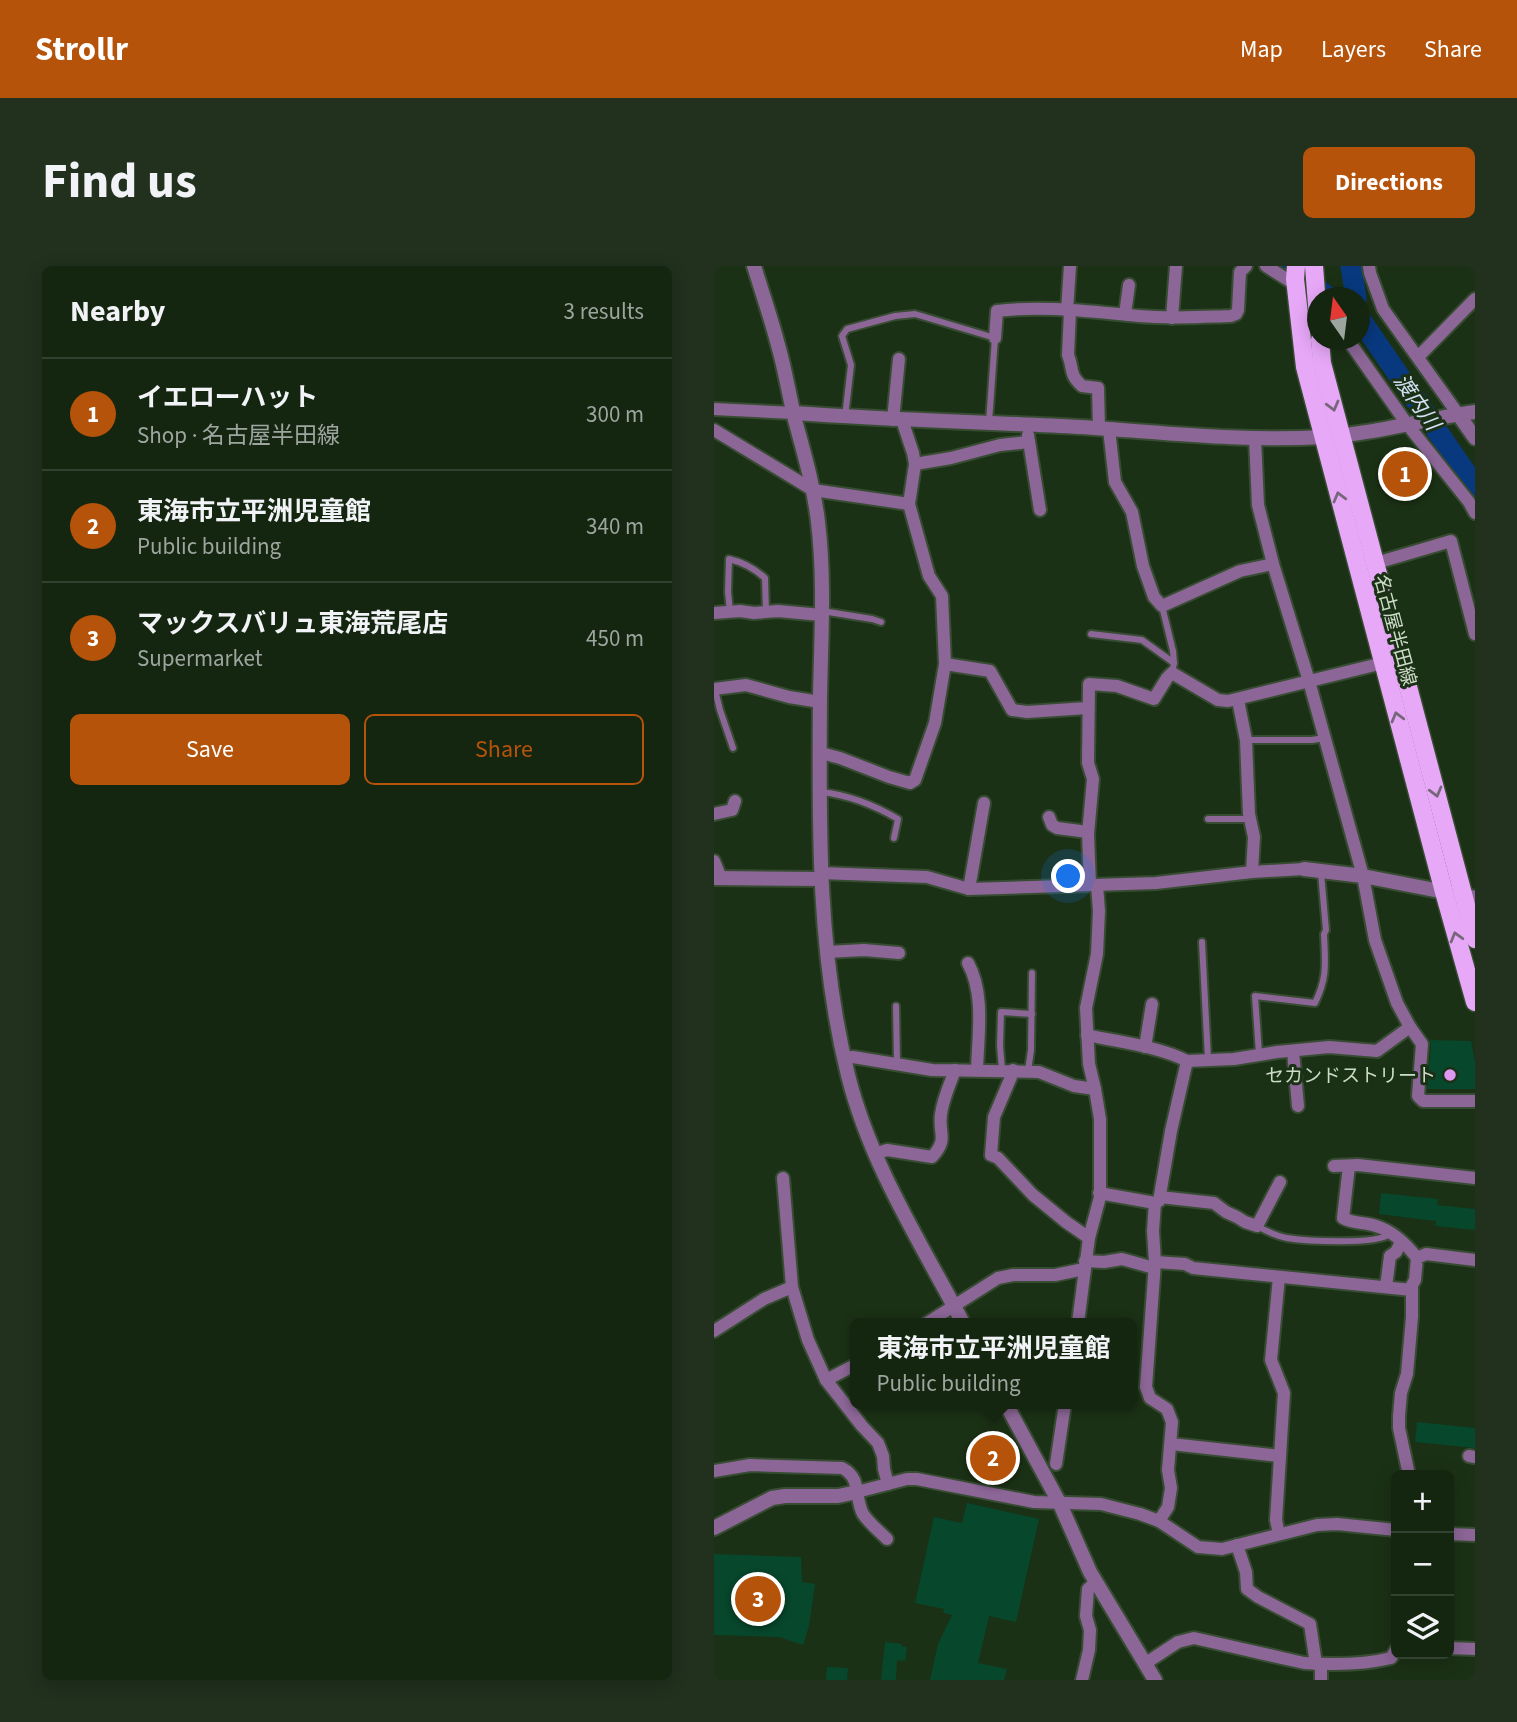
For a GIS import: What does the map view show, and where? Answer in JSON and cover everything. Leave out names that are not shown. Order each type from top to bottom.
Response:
[{"type":"main road","points":[[1314,269],[1316,287]]},
{"type":"main road","name":"名古屋半田線","points":[[1296,276],[1305,367],[1376,563],[1469,897],[1475,939]]},
{"type":"main road","name":"名古屋半田線","points":[[1321,350],[1332,436],[1383,663],[1475,1002]]},
{"type":"street","points":[[754,266],[779,346],[813,490],[819,533],[821,876],[827,952],[848,1076],[875,1154],[919,1243],[960,1318]]},
{"type":"street","points":[[1070,266],[1071,373],[1082,386],[1098,388],[1115,482],[1132,512],[1143,566],[1154,597],[1162,607],[1240,571],[1273,564]]},
{"type":"street","points":[[1172,318],[1176,266]]},
{"type":"street","points":[[995,338],[997,311],[1020,308],[1197,319],[1231,316],[1238,310],[1240,272],[1246,266]]},
{"type":"street","points":[[1266,266],[1296,276]]},
{"type":"street","points":[[1369,266],[1384,309],[1454,415],[1475,438]]},
{"type":"street","points":[[1125,314],[1129,285]]},
{"type":"street","points":[[1418,357],[1475,299]]},
{"type":"street","points":[[1356,350],[1413,423],[1475,513]]},
{"type":"street","points":[[821,753],[910,783],[915,780],[935,723],[946,664],[942,596],[929,576],[909,504],[915,464],[898,420],[899,359]]},
{"type":"street","points":[[714,409],[1255,438],[1332,436],[1475,412]]},
{"type":"street","points":[[1027,424],[1040,510]]},
{"type":"street","points":[[714,430],[813,490],[909,504]]},
{"type":"street","points":[[1255,438],[1258,505],[1363,876],[1375,940],[1397,1003],[1422,1044],[1418,1096],[1423,1101],[1475,1101]]},
{"type":"street","points":[[915,464],[951,458],[1000,444],[1029,442]]},
{"type":"street","points":[[1376,563],[1451,541],[1475,634]]},
{"type":"street","points":[[714,613],[821,613]]},
{"type":"street","points":[[1079,1318],[1089,1238],[1100,1193],[1100,1119],[1089,1064],[1086,1008],[1098,938],[1088,832],[1093,779],[1088,763],[1088,684],[1117,686],[1154,699],[1173,668],[1218,700],[1228,701],[1383,663]]},
{"type":"street","points":[[946,664],[990,671],[1012,710],[1027,712],[1087,708]]},
{"type":"street","points":[[714,689],[746,685],[820,702]]},
{"type":"street","points":[[1238,700],[1246,740],[1254,837],[1252,872]]},
{"type":"street","points":[[714,814],[732,810],[735,801]]},
{"type":"street","points":[[969,889],[984,803]]},
{"type":"street","points":[[1049,817],[1052,825],[1057,828],[1088,832]]},
{"type":"street","points":[[714,861],[718,878],[927,877],[969,889],[1156,883],[1304,869],[1363,876],[1469,897]]},
{"type":"street","points":[[827,952],[864,950],[899,953]]},
{"type":"street","points":[[968,963],[974,974],[978,1004],[977,1070]]},
{"type":"street","points":[[1145,1047],[1152,1004]]},
{"type":"street","points":[[1087,1035],[1145,1047],[1187,1061],[1234,1059],[1329,1047],[1377,1051],[1410,1027]]},
{"type":"street","points":[[1293,1051],[1298,1106]]},
{"type":"street","points":[[845,1058],[932,1070],[1039,1072],[1074,1086],[1095,1089]]},
{"type":"street","points":[[1159,1521],[1168,1507],[1171,1488],[1168,1470],[1172,1422],[1167,1409],[1150,1398],[1146,1387],[1155,1265],[1153,1231],[1157,1200],[1187,1061]]},
{"type":"street","points":[[875,1154],[887,1150],[932,1157],[941,1147],[940,1117],[955,1069]]},
{"type":"street","points":[[1007,1070],[1011,1077],[994,1116],[991,1155],[998,1158],[1032,1195],[1089,1238]]},
{"type":"street","points":[[1335,1166],[1358,1165],[1475,1178]]},
{"type":"street","points":[[1349,1166],[1343,1218],[1350,1222],[1378,1226],[1396,1238],[1417,1258]]},
{"type":"street","points":[[783,1178],[792,1287],[808,1340],[825,1380],[878,1443],[888,1484]]},
{"type":"street","points":[[1100,1193],[1214,1203],[1226,1212],[1257,1226],[1280,1182]]},
{"type":"street","points":[[1386,1287],[1390,1256],[1396,1252],[1396,1238]]},
{"type":"street","points":[[1417,1258],[1426,1254],[1475,1260]]},
{"type":"street","points":[[1408,1470],[1399,1416],[1401,1393],[1407,1374],[1412,1285],[1417,1258]]},
{"type":"street","points":[[934,1318],[998,1278],[1055,1275],[1085,1265],[1122,1259],[1155,1265],[1185,1264],[1193,1268],[1412,1290]]},
{"type":"street","points":[[1279,1277],[1271,1360],[1284,1393],[1276,1520],[1279,1534]]},
{"type":"street","points":[[714,1331],[764,1299],[792,1287]]},
{"type":"street","points":[[825,1380],[850,1368]]},
{"type":"street","points":[[1009,1409],[1060,1504],[1090,1572],[1155,1680]]},
{"type":"street","points":[[1056,1464],[1064,1409]]},
{"type":"street","points":[[1171,1444],[1280,1455]]},
{"type":"street","points":[[714,1471],[750,1465],[842,1468],[849,1471],[853,1477],[863,1513],[887,1539]]},
{"type":"street","points":[[714,1528],[772,1498],[838,1496],[907,1479],[925,1479],[1034,1502],[1101,1504],[1159,1521],[1198,1546],[1222,1549],[1317,1525],[1337,1524],[1391,1529]]},
{"type":"street","points":[[1454,1534],[1475,1535]]},
{"type":"street","points":[[1237,1545],[1247,1572],[1247,1589],[1310,1624],[1321,1680]]},
{"type":"street","points":[[1082,1680],[1089,1650],[1090,1630],[1086,1616],[1088,1589],[1096,1582]]},
{"type":"street","points":[[1146,1663],[1178,1643],[1195,1638],[1304,1663],[1373,1663],[1391,1658]]},
{"type":"street","points":[[1454,1648],[1475,1648]]},
{"type":"lane","points":[[845,417],[850,365],[842,336],[847,329],[895,316],[915,314],[995,338],[989,424]]},
{"type":"lane","points":[[730,612],[729,559],[740,561],[765,579],[766,612]]},
{"type":"lane","points":[[1162,607],[1173,651],[1173,668]]},
{"type":"lane","points":[[821,613],[881,622]]},
{"type":"lane","points":[[1091,634],[1142,640],[1157,650],[1173,668]]},
{"type":"lane","points":[[714,689],[733,748]]},
{"type":"lane","points":[[1246,740],[1325,738]]},
{"type":"lane","points":[[821,792],[858,799],[898,819],[894,838]]},
{"type":"lane","points":[[1208,819],[1251,819]]},
{"type":"lane","points":[[1259,1054],[1255,996],[1315,1003],[1322,989],[1326,930],[1321,871]]},
{"type":"lane","points":[[1202,942],[1208,1059]]},
{"type":"lane","points":[[1028,1071],[1031,1050],[1032,973]]},
{"type":"lane","points":[[896,1006],[897,1064]]},
{"type":"lane","points":[[1007,1070],[1000,1046],[1001,1012],[1032,1014]]},
{"type":"lane","points":[[1257,1226],[1287,1238],[1362,1241],[1396,1238]]},
{"type":"building","name":"セカンドストリート","points":[[1430,1040],[1471,1041],[1475,1061],[1475,1089],[1427,1089]]},
{"type":"building","points":[[1381,1193],[1438,1199],[1437,1205],[1475,1209],[1475,1230],[1435,1226],[1436,1221],[1379,1214]]},
{"type":"building","points":[[1417,1422],[1475,1428],[1475,1448],[1415,1442]]},
{"type":"building","points":[[967,1503],[1039,1519],[1016,1622],[989,1616],[978,1663],[1007,1669],[1004,1680],[930,1680],[938,1644],[952,1615],[943,1613],[944,1609],[915,1603],[934,1517],[962,1523]]},
{"type":"building","points":[[714,1554],[801,1557],[802,1582],[815,1584],[809,1626],[803,1645],[779,1637],[714,1635]]},
{"type":"building","points":[[885,1642],[907,1647],[905,1661],[897,1660],[896,1680],[881,1680]]},
{"type":"building","points":[[827,1667],[848,1668],[847,1680],[826,1680]]},
{"type":"waterway","points":[[1285,266],[1315,287]]},
{"type":"waterway","points":[[1351,266],[1354,287]]},
{"type":"waterway","name":"渡内川","points":[[1370,334],[1475,486]]},
{"type":"place","name":"イエローハット","points":[[1405,474]]},
{"type":"place","name":"セカンドストリート","points":[[1450,1075]]},
{"type":"place","name":"東海市立平洲児童館","points":[[993,1458]]},
{"type":"place","name":"マックスバリュ東海荒尾店","points":[[758,1599]]}]
